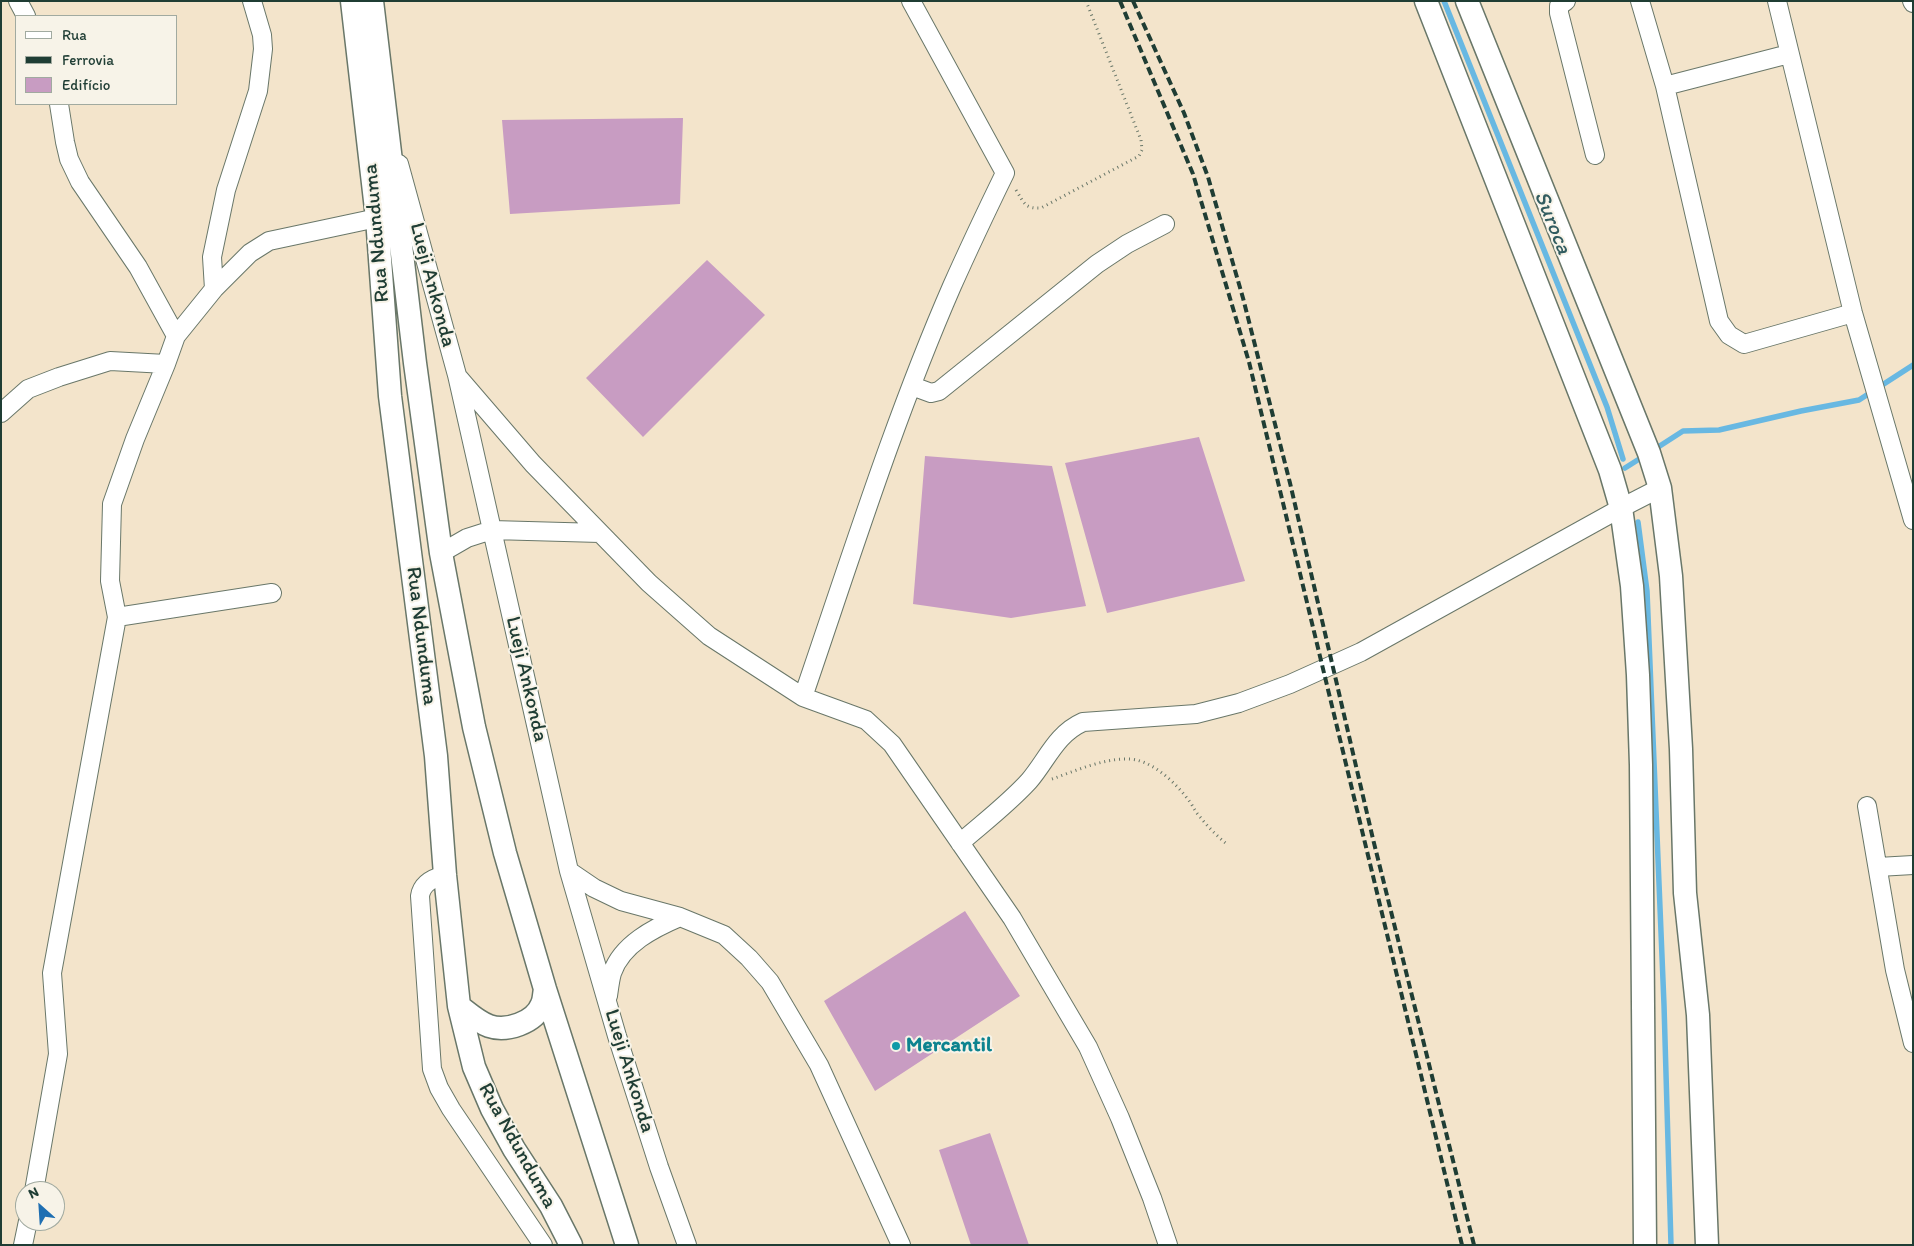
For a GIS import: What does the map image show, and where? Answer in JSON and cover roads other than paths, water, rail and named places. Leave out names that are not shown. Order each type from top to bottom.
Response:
[{"type":"main road","name":"Rua Ndunduma","points":[[352,1],[376,218],[390,396],[436,756],[459,1006],[474,1067],[492,1109],[551,1206],[571,1245]]},
{"type":"main road","name":"Rua Ndunduma","points":[[372,1],[414,354],[441,553],[474,727],[505,853],[545,989]]},
{"type":"main road","points":[[1426,1],[1610,470],[1621,508],[1632,586],[1638,675],[1641,765],[1645,1245]]},
{"type":"main road","points":[[1467,1],[1642,435],[1660,488],[1671,576],[1685,893],[1698,1015],[1707,1245]]},
{"type":"main road","points":[[459,1006],[487,1025],[500,1028],[513,1026],[536,1014],[543,1004],[545,989]]},
{"type":"main road","points":[[545,989],[626,1245]]},
{"type":"street","points":[[18,1],[25,15]]},
{"type":"street","points":[[214,289],[212,257],[226,190],[258,91],[263,49],[262,35],[252,1]]},
{"type":"street","points":[[802,697],[878,477],[912,386],[952,286],[1005,173],[911,1]]},
{"type":"street","points":[[1566,1],[1559,6],[1560,13],[1595,154]]},
{"type":"street","points":[[1640,1],[1665,86],[1719,322],[1729,335],[1744,344],[1852,313]]},
{"type":"street","points":[[1777,1],[1852,313],[1913,520]]},
{"type":"street","points":[[1665,86],[1789,54]]},
{"type":"street","points":[[59,105],[69,159],[80,182],[138,267],[176,336]]},
{"type":"street","name":"Lueji Ankonda","points":[[384,108],[457,375],[569,870],[659,1167],[687,1245]]},
{"type":"street","points":[[36,1181],[58,1054],[52,973],[117,617],[110,581],[112,504],[135,439],[176,336],[214,289],[250,253],[269,242],[376,218]]},
{"type":"street","points":[[912,386],[931,393],[939,391],[1097,264],[1128,244],[1166,224]]},
{"type":"street","points":[[1,413],[28,389],[110,361],[166,364]]},
{"type":"street","points":[[457,375],[533,464],[649,583],[709,636],[802,697],[866,720],[876,727],[892,744],[1012,918],[1088,1047],[1120,1118],[1152,1198],[1168,1245]]},
{"type":"street","points":[[960,843],[1030,780],[1070,728],[1083,722],[1196,714],[1239,703],[1290,684],[1361,652],[1660,488]]},
{"type":"street","points":[[441,553],[467,538],[492,530],[600,532]]},
{"type":"street","points":[[117,617],[272,593]]},
{"type":"street","points":[[1867,806],[1895,970],[1913,1043]]},
{"type":"street","points":[[1878,867],[1913,865]]},
{"type":"street","points":[[569,870],[594,888],[620,901],[680,917],[724,935],[749,958],[770,982],[819,1065],[901,1245]]},
{"type":"street","points":[[446,875],[434,878],[427,883],[421,889],[420,896],[432,1069],[439,1088],[451,1109],[543,1245]]},
{"type":"street","points":[[608,1002],[612,973],[623,954],[638,940],[662,925],[680,917]]},
{"type":"street","points":[[23,1245],[26,1231]]},
{"type":"waterway","name":"Suroca","points":[[1444,1],[1607,407],[1623,459]]},
{"type":"waterway","points":[[1652,451],[1683,431],[1719,430],[1859,400],[1913,365]]},
{"type":"waterway","points":[[1625,468],[1644,456]]},
{"type":"waterway","points":[[1638,522],[1647,591],[1664,1005],[1671,1245]]},
{"type":"railway","points":[[1120,1],[1193,174],[1249,362],[1462,1245]]},
{"type":"railway","points":[[1133,1],[1184,113],[1208,177],[1243,298],[1290,483],[1373,839],[1474,1245]]},
{"type":"place","name":"Mercantil","points":[[896,1046]]}]
